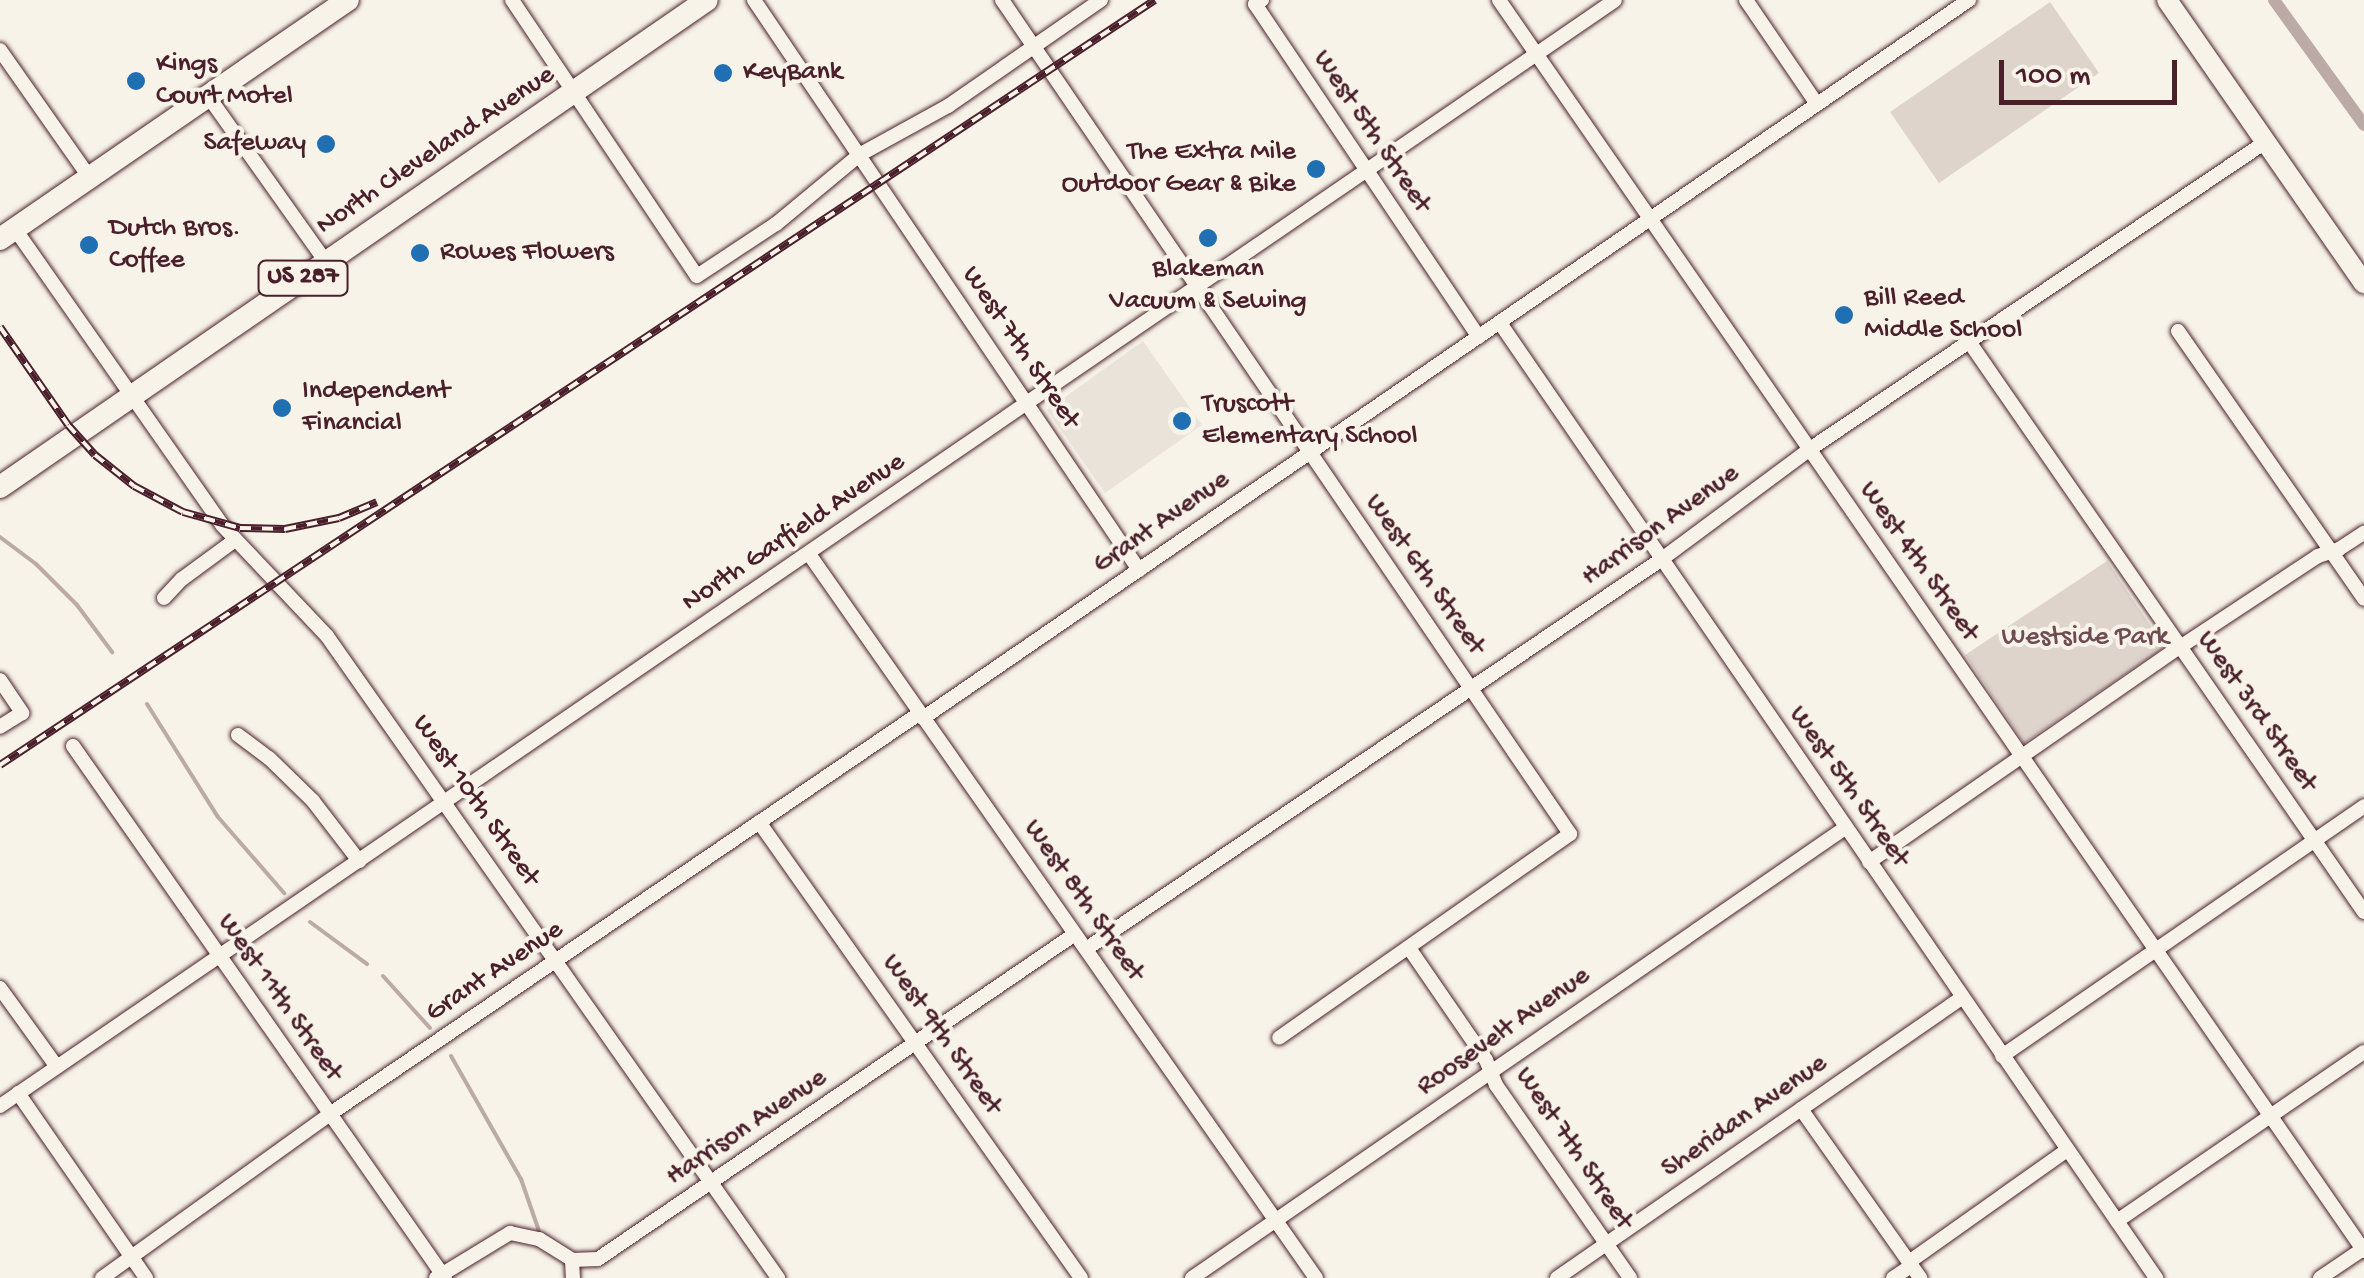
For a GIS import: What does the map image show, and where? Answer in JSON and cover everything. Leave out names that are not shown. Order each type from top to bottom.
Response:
[{"type":"highway","points":[[7,234],[348,0]]},
{"type":"highway","name":"North Cleveland Avenue","points":[[0,487],[707,0]]},
{"type":"main road","points":[[2166,0],[2364,283]]},
{"type":"street","points":[[512,0],[697,276],[776,224],[859,155],[948,106],[1101,0]]},
{"type":"street","name":"West 7th Street","points":[[754,0],[1139,570]]},
{"type":"street","name":"West 6th Street","points":[[1002,0],[1570,834],[1409,948]]},
{"type":"street","name":"West 4th Street","points":[[1498,0],[2363,1250]]},
{"type":"street","name":"North Garfield Avenue","points":[[0,1106],[1615,0]]},
{"type":"street","points":[[1746,0],[1818,104]]},
{"type":"street","points":[[1500,323],[1969,0]]},
{"type":"street","name":"West 5th Street","points":[[1258,2],[1479,337]]},
{"type":"street","points":[[0,50],[90,178]]},
{"type":"street","points":[[208,96],[326,262]]},
{"type":"street","name":"Harrison Avenue","points":[[1086,949],[1662,560],[1810,449],[2264,143]]},
{"type":"street","name":"West 10th Street","points":[[7,234],[131,396],[215,516],[327,636],[778,1278]]},
{"type":"street","name":"West 5th Street","points":[[1500,323],[2156,1278]]},
{"type":"street","name":"Grant Avenue","points":[[102,1278],[330,1114],[1500,323]]},
{"type":"street","points":[[2178,331],[2364,599]]},
{"type":"street","name":"West 3rd Street","points":[[1970,342],[2364,912]]},
{"type":"street","points":[[1869,862],[2180,647],[2318,556],[2364,533]]},
{"type":"street","points":[[164,598],[182,579],[235,540]]},
{"type":"street","name":"West 8th Street","points":[[809,554],[1316,1278]]},
{"type":"street","points":[[0,680],[22,713],[0,728]]},
{"type":"street","points":[[238,736],[269,758],[312,801],[358,861]]},
{"type":"street","name":"West 11th Street","points":[[72,746],[441,1277]]},
{"type":"street","points":[[2002,1056],[2364,806]]},
{"type":"street","name":"West 9th Street","points":[[758,822],[1082,1278]]},
{"type":"street","name":"Roosevelt Avenue","points":[[1192,1278],[1845,828]]},
{"type":"street","name":"Harrison Avenue","points":[[572,1260],[598,1259],[1076,934]]},
{"type":"street","points":[[1278,1038],[1409,948]]},
{"type":"street","name":"West 7th Street","points":[[1409,948],[1630,1278]]},
{"type":"street","points":[[0,988],[56,1068]]},
{"type":"street","name":"Sheridan Avenue","points":[[1556,1278],[1962,998]]},
{"type":"street","points":[[2117,1221],[2364,1052]]},
{"type":"street","points":[[18,1093],[146,1278]]},
{"type":"street","points":[[1802,1109],[1913,1268]]},
{"type":"street","points":[[1894,1278],[1913,1268],[2067,1150]]},
{"type":"street","points":[[441,1277],[510,1233],[539,1238],[572,1260],[573,1278]]},
{"type":"street","points":[[2320,1278],[2363,1250]]},
{"type":"shaded area","points":[[1143,341],[1202,425],[1105,493],[1047,410]]},
{"type":"green space","points":[[2050,2],[2099,73],[1939,183],[1890,112]]},
{"type":"green space","name":"Westside Park","points":[[2107,561],[2165,647],[2024,743],[1965,655]]},
{"type":"waterway","points":[[2274,0],[2364,125]]},
{"type":"waterway","points":[[0,537],[36,564],[77,605],[112,652]]},
{"type":"waterway","points":[[147,704],[218,817],[284,893]]},
{"type":"waterway","points":[[310,922],[367,964]]},
{"type":"waterway","points":[[383,976],[430,1028]]},
{"type":"waterway","points":[[451,1056],[521,1179],[539,1231]]},
{"type":"railway","points":[[0,765],[1155,0]]},
{"type":"railway","points":[[0,327],[68,425],[95,455],[134,486],[183,512],[240,528],[285,529],[339,518],[377,502]]},
{"type":"place","name":"KeyBank","points":[[723,73]]},
{"type":"place","name":"Kings Court Motel","points":[[136,81]]},
{"type":"place","name":"Safeway","points":[[326,144]]},
{"type":"place","name":"The Extra Mile Outdoor Gear & Bike","points":[[1316,169]]},
{"type":"place","name":"Blakeman Vacuum & Sewing","points":[[1208,238]]},
{"type":"place","name":"Dutch Bros. Coffee","points":[[89,245]]},
{"type":"place","name":"Rowes Flowers","points":[[420,253]]},
{"type":"place","name":"Bill Reed Middle School","points":[[1844,315]]},
{"type":"place","name":"Independent Financial","points":[[282,408]]},
{"type":"place","name":"Truscott Elementary School","points":[[1182,421]]}]
